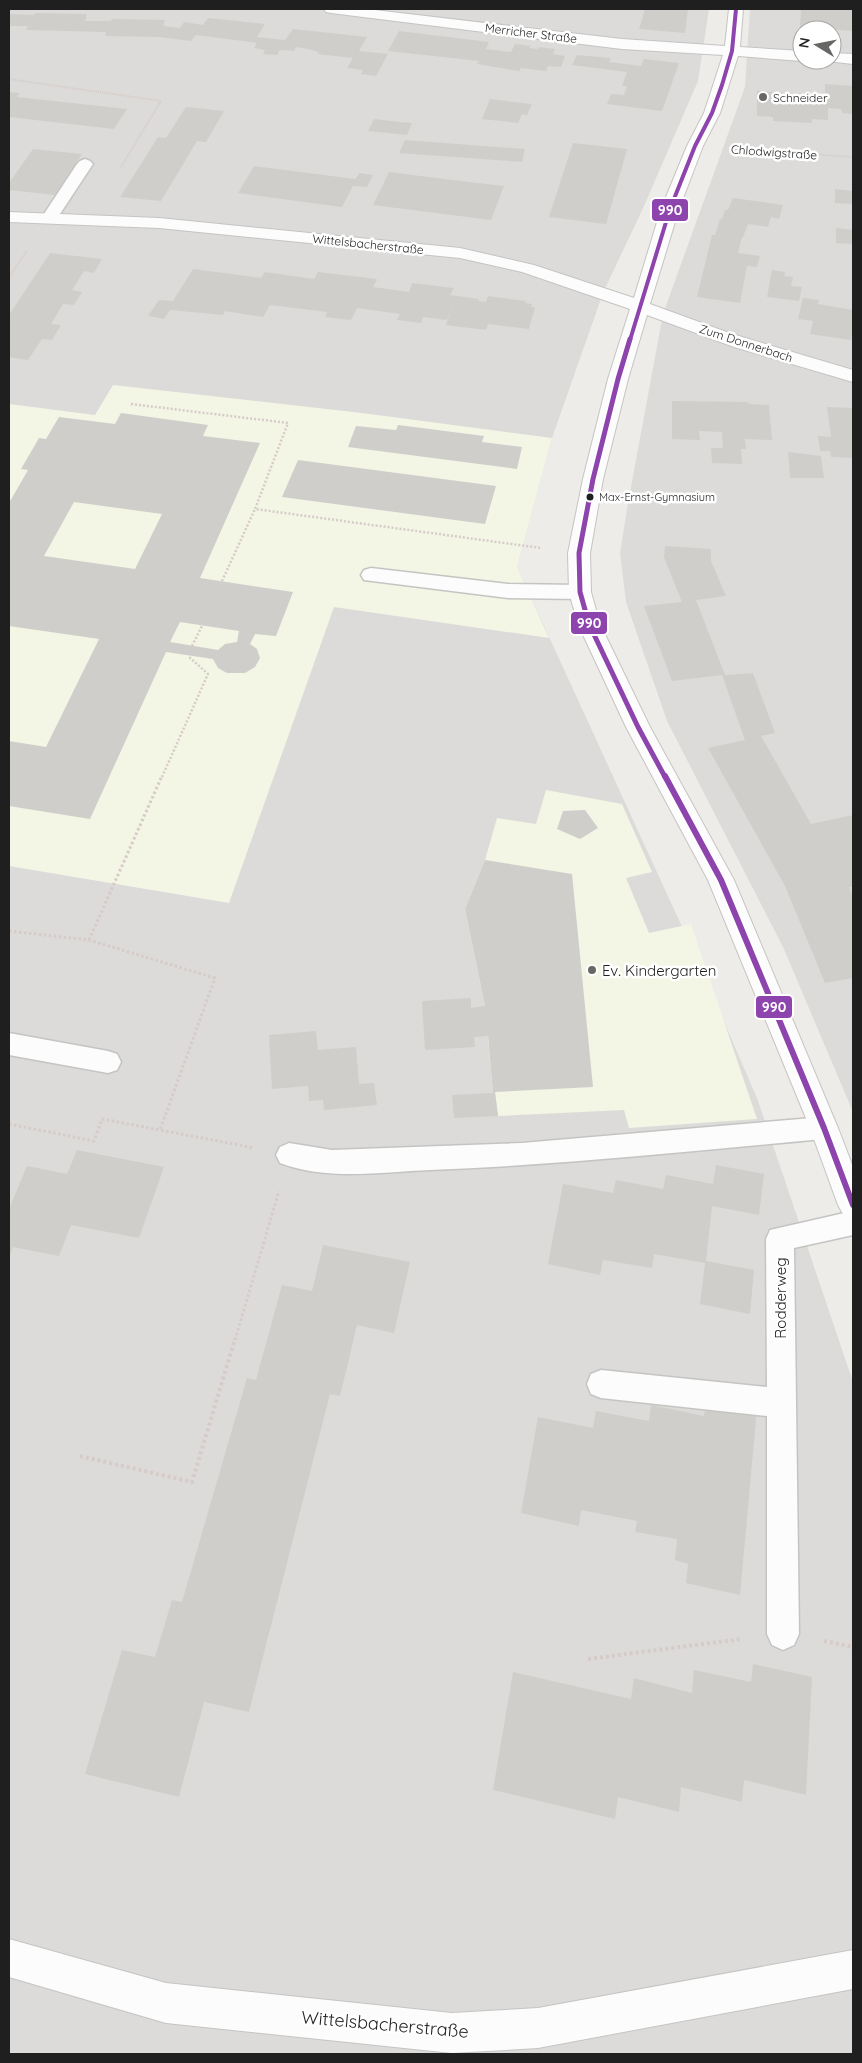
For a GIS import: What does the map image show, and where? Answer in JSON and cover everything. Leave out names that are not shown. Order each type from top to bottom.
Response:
[{"type":"street","name":"Merricher Straße","points":[[331,9],[622,44],[792,55]]},
{"type":"street","points":[[736,9],[732,51],[712,113],[695,146],[670,209],[618,379],[593,479],[579,553],[580,592],[589,624],[638,726],[721,880],[824,1128],[853,1205]]},
{"type":"street","name":"Wittelsbacherstraße","points":[[9,217],[50,217],[187,225],[460,253],[501,260],[640,305]]},
{"type":"street","name":"Zum Donnerbach","points":[[640,305],[726,338],[853,376]]},
{"type":"street","name":"Wittelsbacherstraße","points":[[9,1958],[166,2003],[452,2033],[538,2028],[853,1970]]},
{"type":"lane","points":[[50,217],[85,164]]},
{"type":"lane","points":[[371,575],[508,591],[580,592]]},
{"type":"lane","points":[[9,1044],[108,1062]]},
{"type":"lane","points":[[289,1155],[332,1162],[522,1155],[824,1128]]},
{"type":"lane","name":"Rodderweg","points":[[783,1634],[780,1239],[853,1223]]},
{"type":"lane","points":[[601,1384],[780,1403]]},
{"type":"path","points":[[9,80],[161,102],[89,219]]},
{"type":"path","name":"Chlodwigstraße","points":[[695,146],[853,157]]},
{"type":"path","points":[[131,404],[288,423],[255,509],[222,581]]},
{"type":"path","points":[[255,509],[579,553]]},
{"type":"path","points":[[192,646],[202,626]]},
{"type":"path","points":[[89,940],[208,674],[188,656]]},
{"type":"path","points":[[9,931],[89,940],[215,978],[160,1130]]},
{"type":"path","points":[[9,1124],[94,1141],[102,1120],[289,1155],[192,1482],[80,1456]]},
{"type":"path","points":[[588,1659],[783,1634],[853,1647]]},
{"type":"shaded area","points":[[9,9],[709,9],[698,81],[644,206],[603,293],[552,438],[517,567],[695,955],[757,1098],[853,1382],[853,2054],[9,2054]]},
{"type":"shaded area","points":[[750,9],[853,9],[853,1112],[783,947],[667,721],[626,602],[620,553],[663,314],[745,87]]},
{"type":"shaded area","points":[[113,385],[362,413],[552,438],[517,567],[549,638],[334,607],[229,903],[9,866],[9,404],[95,415]]},
{"type":"shaded area","name":"Ev. Kindergarten","points":[[546,790],[622,804],[652,872],[626,878],[649,933],[691,924],[757,1119],[629,1128],[624,1110],[498,1116],[495,1093],[493,1093],[485,1006],[465,909],[485,860],[497,818],[536,824]]},
{"type":"building","points":[[645,9],[688,9],[685,33],[639,29]]},
{"type":"building","points":[[801,9],[853,9],[853,31],[842,30],[842,20],[800,20]]},
{"type":"building","points":[[35,13],[87,14],[85,21],[111,21],[112,19],[165,20],[163,26],[180,28],[184,22],[203,25],[208,18],[265,24],[257,37],[285,40],[293,29],[367,37],[359,51],[388,54],[376,76],[361,74],[363,70],[347,68],[353,58],[317,54],[319,52],[296,47],[294,51],[280,50],[277,55],[263,54],[265,50],[254,48],[257,43],[196,35],[191,41],[159,37],[105,36],[106,32],[26,30],[28,26],[9,26],[9,14],[34,15]]},
{"type":"building","points":[[399,31],[489,42],[486,49],[511,52],[515,44],[531,46],[529,48],[555,49],[553,54],[565,56],[561,67],[548,66],[546,71],[521,68],[519,71],[477,64],[479,61],[388,51]]},
{"type":"building","points":[[577,55],[611,58],[609,62],[641,66],[644,59],[679,63],[662,111],[607,104],[611,94],[624,95],[627,86],[622,86],[627,72],[572,65]]},
{"type":"building","points":[[825,84],[853,86],[853,114],[842,113],[841,109],[828,108],[828,120],[812,119],[812,123],[773,121],[773,117],[757,116],[757,91],[825,95]]},
{"type":"building","points":[[9,92],[20,93],[17,97],[127,109],[114,129],[9,117]]},
{"type":"building","points":[[490,99],[532,104],[527,115],[522,114],[518,123],[482,119]]},
{"type":"building","points":[[186,107],[224,111],[206,142],[197,141],[161,201],[120,197],[158,137],[166,138]]},
{"type":"building","points":[[374,119],[412,123],[407,135],[368,131]]},
{"type":"building","points":[[405,140],[525,149],[522,162],[399,153]]},
{"type":"building","points":[[573,143],[627,149],[606,224],[549,217]]},
{"type":"building","points":[[33,149],[82,154],[55,195],[9,190],[9,183]]},
{"type":"building","points":[[254,166],[355,179],[360,173],[373,175],[367,187],[353,186],[342,207],[238,193]]},
{"type":"building","points":[[389,172],[504,186],[491,220],[373,205]]},
{"type":"building","points":[[835,189],[853,191],[853,204],[835,203]]},
{"type":"building","points":[[733,198],[783,205],[779,219],[771,217],[768,227],[748,224],[742,237],[738,253],[760,256],[757,267],[747,266],[740,303],[697,297],[712,235],[715,235],[720,219],[722,219],[725,210],[728,210]]},
{"type":"building","points":[[836,228],[853,230],[853,244],[836,243]]},
{"type":"building","points":[[50,253],[102,259],[94,273],[84,271],[72,290],[82,292],[74,305],[63,304],[51,324],[61,325],[52,340],[42,339],[28,360],[9,357],[9,315]]},
{"type":"building","points":[[193,269],[261,278],[265,272],[314,279],[318,272],[377,279],[373,287],[409,292],[412,283],[454,288],[450,295],[479,299],[478,301],[486,302],[488,296],[526,301],[525,303],[532,304],[531,307],[535,307],[529,329],[488,324],[486,330],[446,325],[455,298],[447,320],[423,317],[421,323],[397,320],[400,314],[357,308],[351,320],[325,317],[327,312],[270,305],[263,317],[225,311],[223,315],[170,310],[164,319],[148,316],[159,300],[173,301]]},
{"type":"building","points":[[772,270],[785,272],[784,276],[793,277],[791,286],[802,287],[799,301],[767,297]]},
{"type":"building","points":[[803,298],[819,300],[818,304],[853,310],[851,340],[810,334],[813,321],[798,319]]},
{"type":"building","points":[[672,401],[747,402],[750,404],[769,405],[772,440],[745,439],[746,449],[741,449],[742,464],[712,463],[711,448],[723,448],[722,432],[699,431],[700,440],[672,439]]},
{"type":"building","points":[[827,407],[853,408],[853,458],[831,457],[830,451],[820,451],[818,436],[831,437]]},
{"type":"building","points":[[121,413],[208,425],[203,436],[260,443],[200,578],[293,592],[276,636],[255,634],[250,644],[257,649],[260,658],[255,667],[245,673],[227,673],[218,668],[213,659],[166,652],[90,819],[9,806],[9,741],[46,747],[99,639],[9,626],[9,503],[28,470],[21,469],[39,438],[46,439],[59,417],[115,424]],"holes":[[[74,502],[162,514],[135,569],[44,556]],[[180,622],[239,631],[237,642],[225,644],[218,650],[170,642]]]},
{"type":"building","points":[[398,425],[484,436],[482,442],[522,447],[517,469],[348,447],[356,426],[396,430]]},
{"type":"building","points":[[788,452],[821,456],[824,478],[790,478]]},
{"type":"building","points":[[298,460],[496,486],[485,524],[282,497]]},
{"type":"building","points":[[665,546],[711,549],[711,561],[726,596],[696,600],[725,675],[753,673],[775,733],[761,736],[811,824],[853,815],[853,887],[849,887],[853,897],[853,978],[825,983],[785,886],[708,748],[745,740],[722,675],[672,681],[644,606],[682,602],[664,557]]},
{"type":"building","points":[[585,810],[598,828],[580,839],[557,829],[563,811]]},
{"type":"building","points":[[485,860],[572,874],[593,1087],[495,1092],[498,1116],[454,1118],[452,1095],[493,1093],[488,1036],[474,1037],[475,1047],[425,1050],[422,1001],[471,998],[471,1008],[485,1006],[465,909]]},
{"type":"building","points":[[316,1031],[318,1050],[356,1047],[359,1084],[374,1083],[377,1105],[324,1110],[323,1100],[309,1101],[308,1086],[272,1089],[269,1035]]},
{"type":"building","points":[[77,1150],[164,1167],[139,1238],[71,1225],[59,1256],[13,1247],[9,1258],[9,1209],[27,1166],[67,1174]]},
{"type":"building","points":[[716,1165],[764,1174],[759,1215],[712,1206],[706,1261],[754,1270],[750,1314],[700,1304],[705,1263],[654,1254],[652,1268],[603,1260],[600,1275],[548,1264],[563,1184],[613,1193],[616,1180],[663,1189],[666,1175],[713,1184]]},
{"type":"building","points":[[323,1245],[410,1262],[394,1333],[357,1325],[340,1396],[330,1394],[249,1712],[204,1702],[179,1797],[85,1774],[122,1650],[155,1657],[172,1600],[182,1602],[247,1378],[256,1380],[282,1285],[312,1291]]},
{"type":"building","points":[[707,1398],[757,1408],[740,1595],[686,1583],[688,1564],[675,1560],[677,1539],[635,1532],[637,1521],[581,1510],[579,1526],[521,1513],[538,1417],[593,1428],[596,1411],[649,1421],[651,1405],[704,1416]]},
{"type":"building","points":[[753,1664],[812,1677],[806,1795],[744,1780],[742,1802],[681,1787],[679,1812],[618,1797],[615,1819],[493,1790],[513,1672],[631,1699],[634,1678],[692,1693],[694,1670],[751,1682]]},
{"type":"transit line","name":"990","points":[[736,9],[732,51],[722,85],[712,113],[695,146],[670,209],[618,379],[593,479],[579,553],[580,592],[589,624],[638,727],[721,880],[824,1128],[853,1205]]},
{"type":"place","name":"Schneider","points":[[763,97]]},
{"type":"place","name":"Max-Ernst-Gymnasium","points":[[590,497]]},
{"type":"place","name":"Ev. Kindergarten","points":[[592,970]]}]
